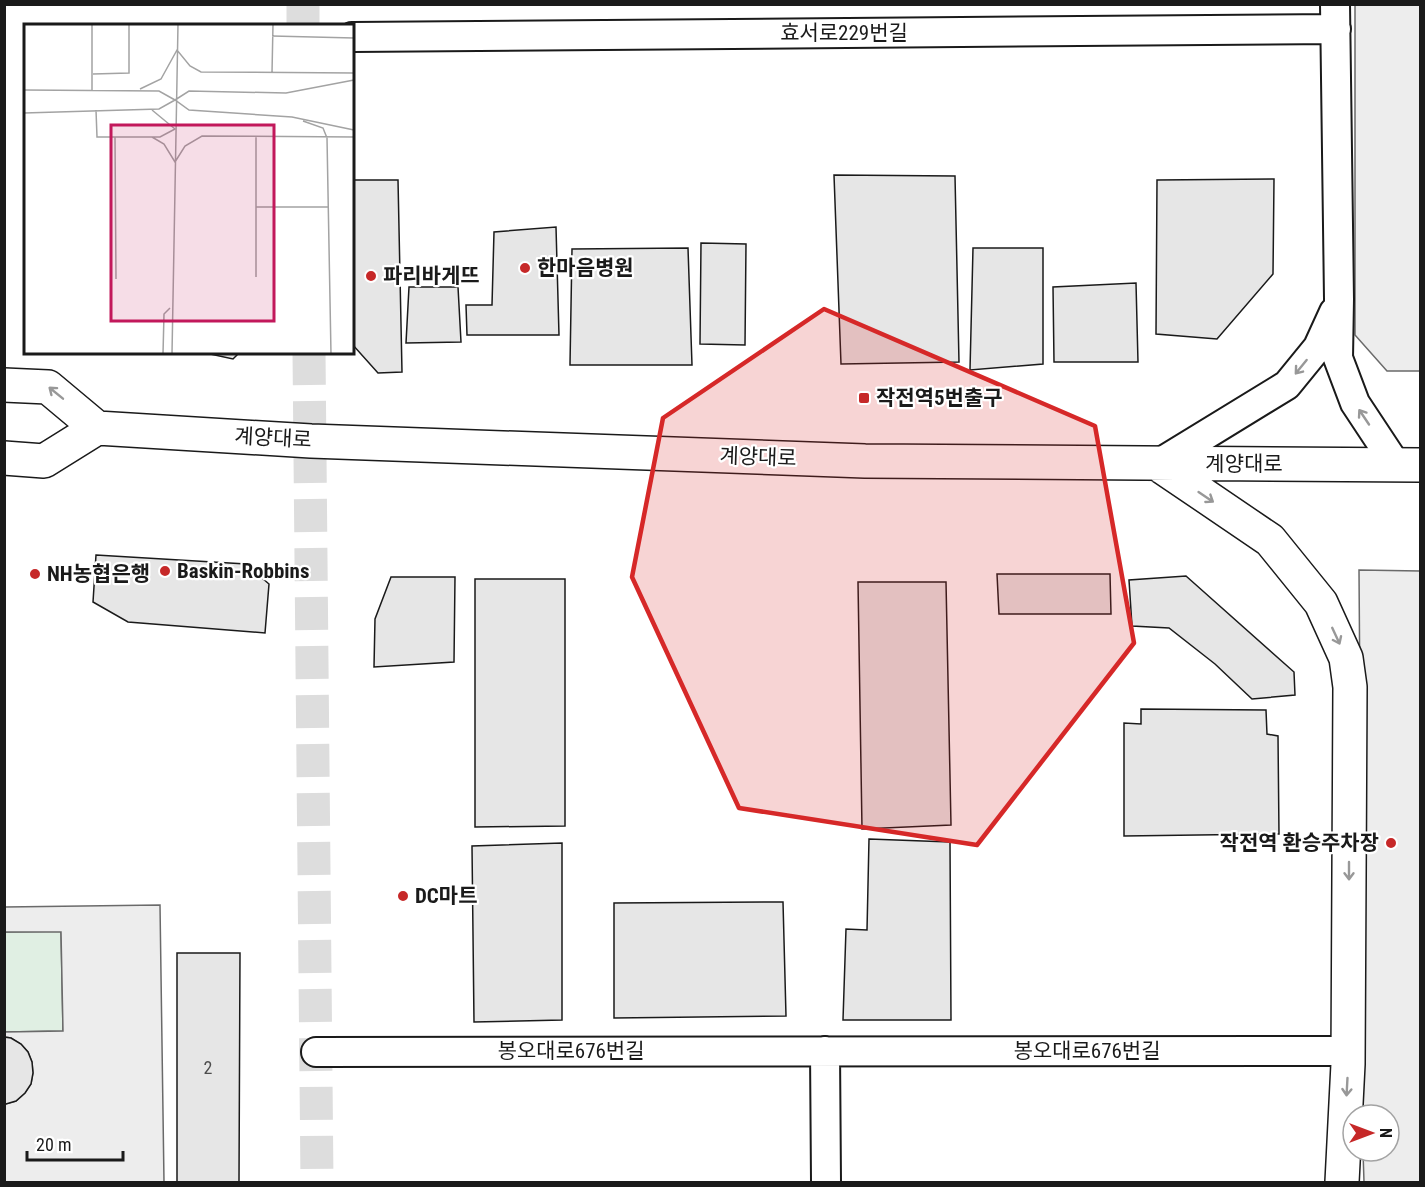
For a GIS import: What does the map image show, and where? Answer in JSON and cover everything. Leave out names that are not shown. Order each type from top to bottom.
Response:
[{"type":"main road","points":[[4,385],[48,387],[97,428],[44,461],[4,458]]},
{"type":"main road","name":"계양대로","points":[[97,428],[310,441],[841,460],[1408,465]]},
{"type":"main road","points":[[1408,465],[1420,442]]},
{"type":"main road","points":[[1158,464],[1270,540],[1321,603],[1346,658],[1350,687],[1348,1051],[1342,1182]]},
{"type":"street","name":"효서로229번길","points":[[354,37],[1336,17]]},
{"type":"street","points":[[1336,17],[1338,358],[1355,404],[1408,465]]},
{"type":"street","points":[[1158,464],[1287,385],[1318,347],[1339,299]]},
{"type":"street","points":[[825,1051],[826,1182]]},
{"type":"street","name":"봉오대로676번길","points":[[316,1052],[1348,1051]]},
{"type":"highlighted area","points":[[824,309],[1095,426],[1134,643],[977,845],[739,808],[632,577],[663,418]]},
{"type":"green space","points":[[61,931],[63,1031],[5,1032],[4,932]]},
{"type":"shaded area","points":[[1355,5],[1420,5],[1420,371],[1387,371],[1355,335]]},
{"type":"shaded area","name":"작전역 환승주차장","points":[[1359,570],[1420,571],[1420,1182],[1364,1182],[1363,1163],[1401,1163],[1401,1103],[1363,1103]]},
{"type":"shaded area","points":[[160,905],[164,1182],[5,1182],[5,1104],[16,1101],[25,1093],[31,1084],[33,1073],[28,1052],[21,1044],[5,1037],[4,1032],[63,1031],[61,932],[5,932],[5,907]]},
{"type":"building","points":[[834,175],[955,176],[959,362],[841,364]]},
{"type":"building","points":[[1274,179],[1273,274],[1217,339],[1156,334],[1157,180]]},
{"type":"building","points":[[354,180],[398,180],[402,372],[378,373],[354,346]]},
{"type":"building","name":"한마음병원","points":[[556,227],[559,335],[467,335],[466,305],[492,305],[494,232]]},
{"type":"building","points":[[701,243],[746,244],[745,345],[700,344]]},
{"type":"building","points":[[688,248],[692,365],[570,365],[572,249]]},
{"type":"building","points":[[973,248],[1043,248],[1043,364],[970,370]]},
{"type":"building","points":[[1136,283],[1138,362],[1054,362],[1053,287]]},
{"type":"building","points":[[409,287],[458,287],[461,342],[406,343]]},
{"type":"building","points":[[210,354],[238,354],[233,359]]},
{"type":"building","points":[[96,555],[246,564],[269,584],[265,633],[128,622],[93,602]]},
{"type":"building","points":[[997,574],[1110,574],[1111,614],[999,614]]},
{"type":"building","points":[[1186,576],[1294,672],[1295,695],[1252,699],[1215,664],[1169,628],[1132,626],[1129,580]]},
{"type":"building","points":[[391,577],[455,577],[454,662],[374,667],[375,619]]},
{"type":"building","points":[[475,579],[565,579],[565,826],[475,827]]},
{"type":"building","points":[[858,582],[946,582],[951,825],[862,829]]},
{"type":"building","points":[[1141,709],[1266,710],[1267,734],[1278,736],[1279,834],[1124,836],[1124,723],[1141,724]]},
{"type":"building","points":[[869,839],[950,842],[951,1020],[843,1020],[846,929],[867,930]]},
{"type":"building","points":[[562,843],[562,1020],[474,1022],[472,846]]},
{"type":"building","points":[[783,902],[786,1016],[614,1018],[614,903]]},
{"type":"building","points":[[177,953],[240,953],[239,1182],[177,1182]]},
{"type":"building","points":[[4,1037],[21,1044],[28,1052],[33,1073],[31,1084],[25,1093],[16,1101],[6,1104],[4,1104]]},
{"type":"tunnel","points":[[303,4],[303,24]]},
{"type":"tunnel","points":[[309,354],[317,1182]]},
{"type":"place","name":"한마음병원","points":[[525,268]]},
{"type":"place","name":"파리바게뜨","points":[[371,276]]},
{"type":"place","name":"작전역5번출구","points":[[864,398]]},
{"type":"place","name":"Baskin-Robbins","points":[[165,571]]},
{"type":"place","name":"NH농협은행","points":[[35,574]]},
{"type":"place","name":"작전역 환승주차장","points":[[1391,843]]},
{"type":"place","name":"DC마트","points":[[403,896]]}]
